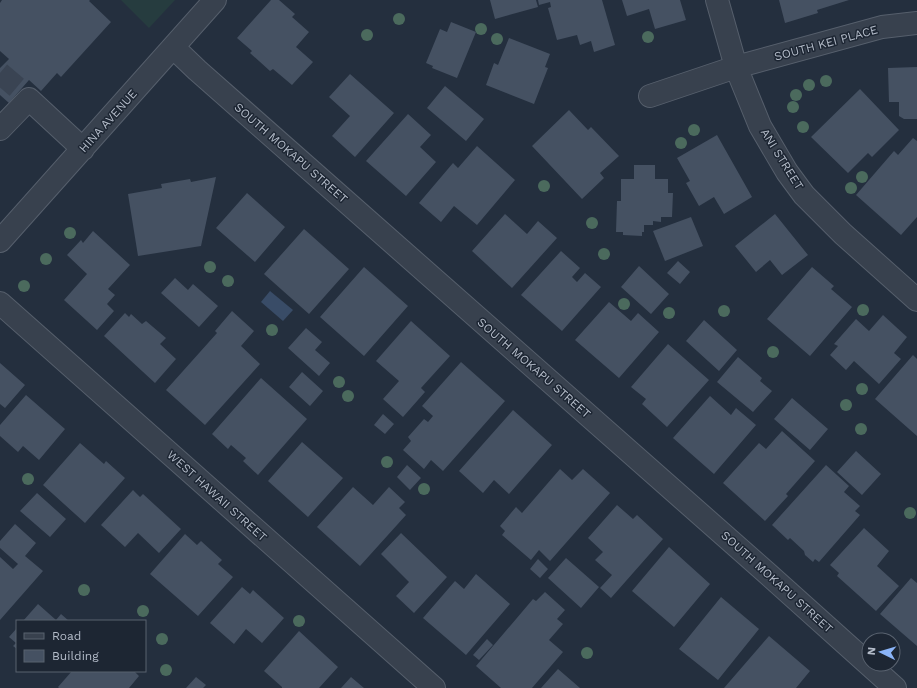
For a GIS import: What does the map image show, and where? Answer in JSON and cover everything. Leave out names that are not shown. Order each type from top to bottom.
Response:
[{"type":"street","name":"HINA AVENUE","points":[[0,241],[215,0]]},
{"type":"street","name":"ANI STREET","points":[[717,0],[736,67],[760,126],[787,172],[804,195],[843,234],[917,300]]},
{"type":"street","name":"SOUTH KEI PLACE","points":[[650,96],[736,67],[882,27],[917,23]]},
{"type":"street","name":"SOUTH MOKAPU STREET","points":[[173,47],[197,70],[895,688]]},
{"type":"street","points":[[0,129],[24,95],[82,149]]},
{"type":"street","name":"WEST HAWAII STREET","points":[[0,304],[434,688]]},
{"type":"green space","points":[[121,0],[175,0],[149,28]]},
{"type":"water","points":[[270,291],[293,310],[283,321],[261,302]]},
{"type":"building","points":[[2,0],[90,0],[89,1],[111,22],[61,77],[57,73],[41,91],[29,80],[9,103],[0,95],[0,68],[9,59],[0,51],[0,3]]},
{"type":"building","points":[[271,0],[279,0],[295,14],[292,17],[309,32],[296,47],[313,62],[292,85],[273,69],[270,71],[250,53],[252,51],[237,38]]},
{"type":"building","points":[[490,0],[536,0],[538,7],[495,19]]},
{"type":"building","points":[[538,0],[602,0],[615,45],[594,52],[591,41],[580,45],[577,35],[557,40],[548,8],[551,7],[550,2],[539,5]]},
{"type":"building","points":[[622,0],[680,0],[686,20],[655,29],[649,9],[627,16]]},
{"type":"building","points":[[779,0],[849,0],[817,10],[818,13],[785,23]]},
{"type":"building","points":[[451,22],[476,32],[457,78],[432,68],[433,66],[426,63],[440,29],[447,32]]},
{"type":"building","points":[[509,38],[550,54],[545,67],[548,68],[534,104],[486,85],[494,63],[498,65]]},
{"type":"building","points":[[917,67],[917,119],[904,119],[899,116],[899,102],[889,102],[888,68]]},
{"type":"building","points":[[350,74],[394,113],[355,157],[332,136],[350,116],[329,97]]},
{"type":"building","points":[[445,86],[484,119],[466,141],[427,108]]},
{"type":"building","points":[[860,89],[899,130],[872,157],[868,153],[848,173],[811,137]]},
{"type":"building","points":[[569,110],[588,130],[591,127],[619,156],[600,173],[604,178],[582,199],[532,146]]},
{"type":"building","points":[[408,114],[431,135],[420,147],[436,162],[406,196],[366,161]]},
{"type":"building","points":[[717,135],[752,197],[724,214],[714,197],[699,206],[686,183],[690,181],[677,158]]},
{"type":"building","points":[[913,138],[917,141],[917,217],[901,235],[856,195],[894,151],[898,155]]},
{"type":"building","points":[[477,146],[515,180],[477,225],[454,206],[441,222],[419,203],[453,163],[458,168]]},
{"type":"building","points":[[634,165],[655,165],[655,179],[668,179],[668,193],[673,193],[672,217],[661,217],[661,222],[653,221],[653,225],[644,225],[644,232],[642,232],[642,236],[623,235],[623,232],[616,232],[617,201],[621,201],[621,179],[634,179]]},
{"type":"building","points":[[216,177],[201,246],[138,256],[128,194],[162,188],[161,184],[190,179],[191,182]]},
{"type":"building","points":[[247,193],[285,227],[255,262],[216,228]]},
{"type":"building","points":[[505,214],[527,234],[538,221],[557,238],[512,288],[472,251]]},
{"type":"building","points":[[775,214],[808,255],[782,275],[770,260],[756,272],[735,246]]},
{"type":"building","points":[[691,217],[703,246],[665,261],[653,231]]},
{"type":"building","points":[[304,229],[349,269],[309,314],[264,274]]},
{"type":"building","points":[[93,231],[130,265],[108,289],[115,295],[107,304],[114,311],[97,330],[64,300],[87,274],[67,255],[81,240],[83,243]]},
{"type":"building","points":[[561,251],[580,268],[572,277],[577,282],[585,273],[601,287],[562,331],[521,295]]},
{"type":"building","points":[[678,261],[690,272],[680,284],[667,273]]},
{"type":"building","points":[[639,266],[669,294],[651,314],[621,287]]},
{"type":"building","points":[[364,267],[408,306],[364,356],[320,317]]},
{"type":"building","points":[[812,267],[834,286],[831,289],[852,307],[810,356],[767,319]]},
{"type":"building","points":[[175,278],[188,290],[193,284],[218,306],[199,327],[161,293]]},
{"type":"building","points":[[609,302],[631,321],[638,313],[659,332],[619,378],[575,340]]},
{"type":"building","points":[[232,311],[254,331],[241,346],[260,364],[205,425],[166,390],[217,333],[215,331]]},
{"type":"building","points":[[125,313],[129,317],[131,314],[142,324],[146,321],[166,338],[160,344],[176,359],[155,383],[104,336]]},
{"type":"building","points":[[883,315],[907,337],[894,353],[901,359],[879,384],[854,361],[846,370],[830,355],[838,346],[834,344],[856,319],[869,331]]},
{"type":"building","points":[[704,320],[737,350],[719,371],[686,341]]},
{"type":"building","points":[[411,321],[450,356],[421,388],[425,392],[403,417],[383,399],[399,381],[376,361]]},
{"type":"building","points":[[306,328],[322,342],[315,350],[330,363],[319,376],[288,348]]},
{"type":"building","points":[[668,344],[709,380],[667,427],[642,404],[646,399],[631,387]]},
{"type":"building","points":[[913,355],[917,359],[917,436],[875,399]]},
{"type":"building","points":[[738,357],[762,378],[760,381],[772,391],[753,412],[717,382]]},
{"type":"building","points":[[461,362],[505,401],[443,471],[431,460],[424,469],[403,450],[411,441],[408,437],[424,419],[428,422],[433,416],[422,406]]},
{"type":"building","points":[[0,363],[25,385],[5,408],[0,404]]},
{"type":"building","points":[[302,372],[323,391],[310,406],[289,387]]},
{"type":"building","points":[[261,378],[307,419],[258,475],[243,461],[246,458],[231,445],[228,449],[212,434]]},
{"type":"building","points":[[26,395],[65,429],[39,460],[23,446],[18,452],[0,436],[0,425]]},
{"type":"building","points":[[710,396],[731,415],[736,408],[756,425],[714,474],[673,438]]},
{"type":"building","points":[[792,398],[828,429],[810,450],[774,419]]},
{"type":"building","points":[[513,410],[552,445],[509,494],[494,480],[483,493],[459,471]]},
{"type":"building","points":[[383,414],[394,424],[385,434],[374,425]]},
{"type":"building","points":[[782,431],[815,461],[786,494],[788,496],[765,521],[723,483],[759,443],[766,449]]},
{"type":"building","points":[[302,442],[343,478],[308,517],[268,481]]},
{"type":"building","points":[[80,443],[104,464],[106,461],[125,478],[85,523],[43,485]]},
{"type":"building","points":[[856,451],[881,474],[862,495],[837,472]]},
{"type":"building","points":[[407,465],[421,478],[410,490],[397,477]]},
{"type":"building","points":[[826,465],[849,486],[844,492],[860,506],[855,511],[860,515],[819,562],[815,559],[813,562],[790,538],[788,540],[772,525]]},
{"type":"building","points":[[560,469],[572,480],[583,469],[610,493],[550,561],[539,550],[531,560],[502,535],[505,531],[500,526],[516,507],[522,513]]},
{"type":"building","points":[[353,487],[373,505],[389,487],[405,502],[399,508],[406,515],[360,566],[317,527]]},
{"type":"building","points":[[133,490],[140,497],[143,494],[181,529],[159,553],[138,533],[125,547],[101,525]]},
{"type":"building","points":[[37,493],[66,519],[50,537],[20,511]]},
{"type":"building","points":[[617,505],[633,519],[637,515],[663,539],[611,598],[600,588],[612,575],[595,560],[603,552],[588,538]]},
{"type":"building","points":[[15,524],[36,543],[25,556],[43,571],[0,620],[0,557],[13,569],[18,564],[0,548],[0,541]]},
{"type":"building","points":[[864,528],[889,551],[877,566],[899,586],[876,611],[837,576],[839,573],[830,565]]},
{"type":"building","points":[[401,533],[447,577],[414,613],[396,596],[409,582],[381,554]]},
{"type":"building","points":[[185,534],[197,545],[201,541],[222,560],[218,564],[233,577],[198,616],[150,574]]},
{"type":"building","points":[[669,547],[710,584],[674,627],[632,591]]},
{"type":"building","points":[[566,558],[599,587],[581,608],[548,578]]},
{"type":"building","points":[[538,559],[548,569],[540,578],[530,569]]},
{"type":"building","points":[[476,574],[510,604],[466,655],[423,618],[455,581],[464,589]]},
{"type":"building","points":[[911,578],[917,583],[917,646],[901,632],[880,614]]},
{"type":"building","points":[[242,587],[250,594],[253,590],[284,618],[262,643],[246,629],[234,644],[210,623]]},
{"type":"building","points":[[545,592],[565,610],[557,619],[563,624],[549,640],[563,652],[532,688],[501,688],[476,666],[533,599],[536,601]]},
{"type":"building","points":[[721,597],[759,629],[718,680],[679,649]]},
{"type":"building","points":[[38,604],[56,620],[24,620]]},
{"type":"building","points":[[61,614],[68,620],[56,620]]},
{"type":"building","points":[[16,629],[16,643],[9,637]]},
{"type":"building","points":[[299,631],[338,667],[319,688],[282,688],[264,671]]},
{"type":"building","points":[[769,636],[810,671],[796,688],[724,688]]},
{"type":"building","points":[[487,639],[493,645],[479,660],[473,655]]},
{"type":"building","points":[[558,669],[580,688],[541,688]]},
{"type":"building","points":[[71,672],[135,672],[139,676],[129,688],[58,687]]},
{"type":"building","points":[[196,677],[206,685],[203,688],[186,688]]},
{"type":"building","points":[[351,677],[364,688],[341,688]]},
{"type":"tunnel","points":[[0,73],[20,90]]}]
